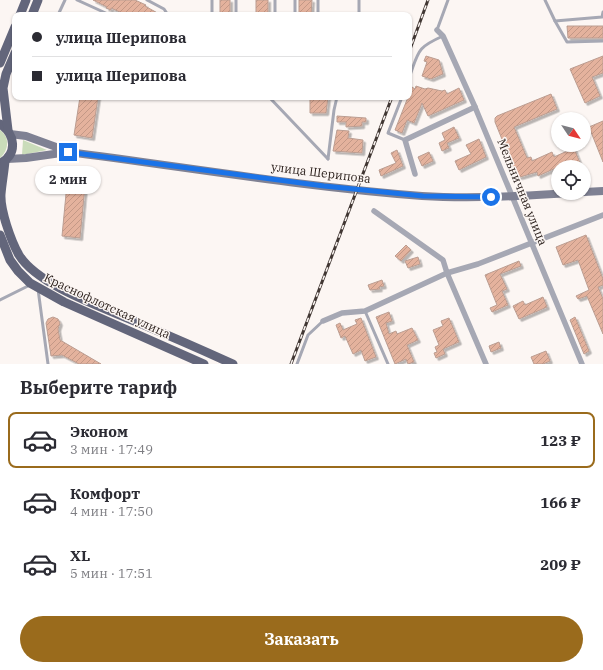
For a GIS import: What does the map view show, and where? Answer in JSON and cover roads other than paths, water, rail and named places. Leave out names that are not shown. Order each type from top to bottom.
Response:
[{"type":"main road","points":[[21,12],[26,0]]},
{"type":"main road","points":[[33,12],[38,0]]},
{"type":"main road","points":[[0,63],[12,34]]},
{"type":"main road","points":[[12,60],[6,74],[3,88],[6,129],[13,147],[4,161],[1,194],[3,211],[12,240],[19,255],[46,280],[76,295],[233,364]]},
{"type":"main road","points":[[6,129],[68,152]]},
{"type":"main road","points":[[4,161],[68,152]]},
{"type":"main road","name":"улица Шерипова","points":[[68,152],[324,186],[423,196],[512,197],[551,194]]},
{"type":"main road","points":[[591,192],[603,191]]},
{"type":"main road","name":"Краснофлотская улица","points":[[1,239],[10,260],[18,271],[35,286],[64,302],[204,364]]},
{"type":"street","name":"Мельничная улица","points":[[437,30],[443,36],[476,107],[582,364]]},
{"type":"street","points":[[415,174],[405,140],[476,107]]},
{"type":"street","points":[[374,211],[443,260],[447,273],[486,364]]},
{"type":"street","points":[[323,321],[342,313],[365,311],[447,273],[478,264],[603,215]]},
{"type":"lane","points":[[59,12],[65,0]]},
{"type":"lane","points":[[77,0],[103,12]]},
{"type":"lane","points":[[147,0],[166,12]]},
{"type":"lane","points":[[212,0],[212,12]]},
{"type":"lane","points":[[236,0],[236,12]]},
{"type":"lane","points":[[274,12],[275,0]]},
{"type":"lane","points":[[295,0],[295,12]]},
{"type":"lane","points":[[318,0],[318,12]]},
{"type":"lane","points":[[359,12],[360,0]]},
{"type":"lane","points":[[437,30],[448,0]]},
{"type":"lane","points":[[545,0],[567,42],[603,41]]},
{"type":"lane","points":[[555,21],[602,16],[603,12]]},
{"type":"lane","points":[[412,70],[419,51],[424,45],[443,36]]},
{"type":"lane","points":[[273,100],[328,160],[336,100]]},
{"type":"lane","points":[[401,100],[388,132],[405,140]]},
{"type":"lane","points":[[0,300],[35,286],[48,364]]},
{"type":"lane","points":[[365,311],[388,364]]},
{"type":"lane","points":[[297,364],[308,335],[323,321]]},
{"type":"railway","points":[[412,44],[428,0]]},
{"type":"railway","points":[[291,364],[391,100]]}]
